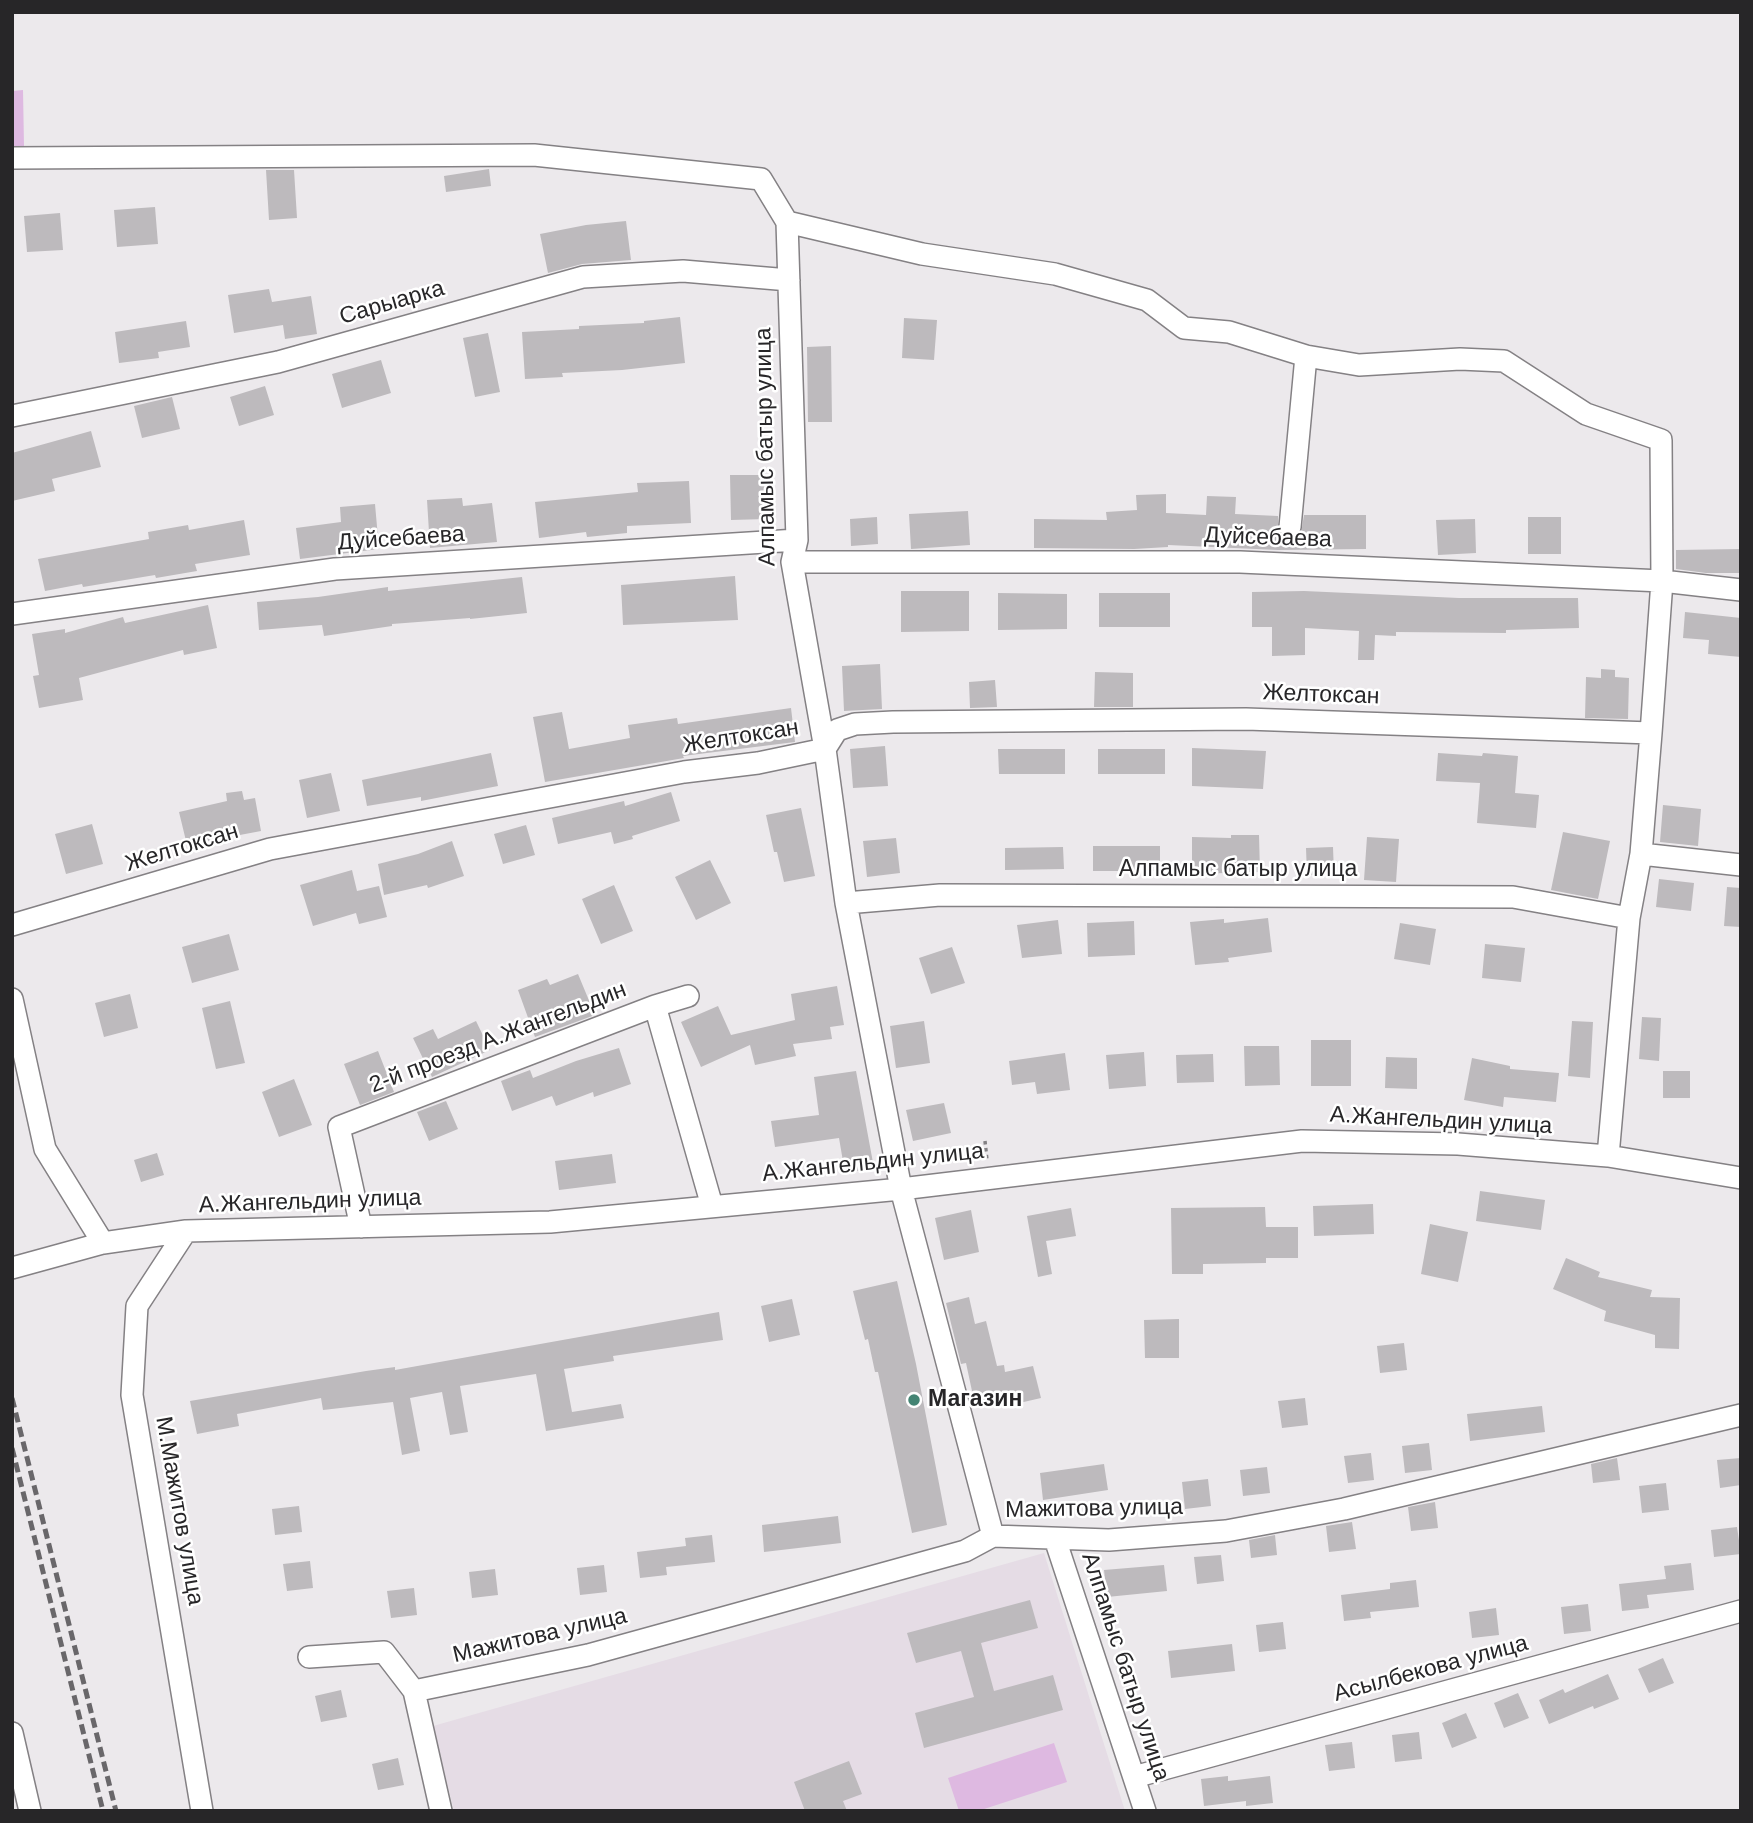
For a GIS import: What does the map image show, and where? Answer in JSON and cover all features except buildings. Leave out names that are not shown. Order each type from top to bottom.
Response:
[{"type":"street","points":[[12,158],[534,155],[761,179],[787,222],[922,254],[1055,274],[1147,300],[1184,328],[1229,332],[1306,356],[1359,365],[1460,359],[1504,361],[1586,414],[1661,440],[1662,581],[1651,733],[1641,854],[1629,918],[1608,1156]]},
{"type":"street","name":"Алпамыс батыр улица","points":[[787,222],[797,540],[792,562],[825,749],[846,903],[901,1189],[993,1536]]},
{"type":"street","name":"Сарыарка","points":[[12,416],[278,362],[583,277],[683,271],[789,280]]},
{"type":"street","points":[[1290,527],[1306,356]]},
{"type":"street","name":"Дуйсебаева","points":[[12,614],[335,569],[797,540]]},
{"type":"street","name":"Дуйсебаева","points":[[792,562],[1240,562],[1662,581],[1741,590]]},
{"type":"street","name":"Желтоксан","points":[[12,925],[270,849],[825,749],[837,730],[855,724],[1246,719],[1651,733]]},
{"type":"street","points":[[1641,854],[1741,865]]},
{"type":"street","name":"Алпамыс батыр улица","points":[[846,903],[940,895],[1513,897],[1629,918]]},
{"type":"street","points":[[655,1006],[688,996]]},
{"type":"street","points":[[12,999],[45,1149],[103,1243]]},
{"type":"street","name":"2-й проезд А.Жангельдин","points":[[361,1227],[339,1127],[655,1006],[712,1206]]},
{"type":"street","name":"А.Жангельдин улица","points":[[12,1268],[103,1243],[186,1231],[550,1222],[901,1189],[1302,1142],[1458,1144],[1608,1156],[1741,1178]]},
{"type":"street","name":"М.Мажитов улица","points":[[186,1231],[137,1306],[132,1395],[202,1811]]},
{"type":"street","name":"Мажитова улица","points":[[414,1691],[588,1655],[965,1551],[993,1536],[1109,1540],[1226,1531],[1344,1509],[1741,1415]]},
{"type":"street","name":"Алпамыс батыр улица","points":[[1055,1539],[1145,1811]]},
{"type":"street","name":"Асылбекова улица","points":[[1134,1777],[1741,1611]]},
{"type":"street","points":[[309,1657],[384,1652],[414,1691],[441,1811]]},
{"type":"street","points":[[12,1733],[30,1811]]},
{"type":"shaded area","points":[[23,90],[24,146],[12,146],[12,91]]},
{"type":"shaded area","points":[[1044,1553],[1125,1811],[454,1811],[433,1726]]},
{"type":"shaded area","points":[[1054,1743],[1067,1782],[978,1811],[959,1811],[948,1778]]},
{"type":"railway","points":[[12,1398],[116,1811]]},
{"type":"railway","points":[[12,1448],[103,1811]]},
{"type":"place","name":"Магазин","points":[[914,1400]]}]
